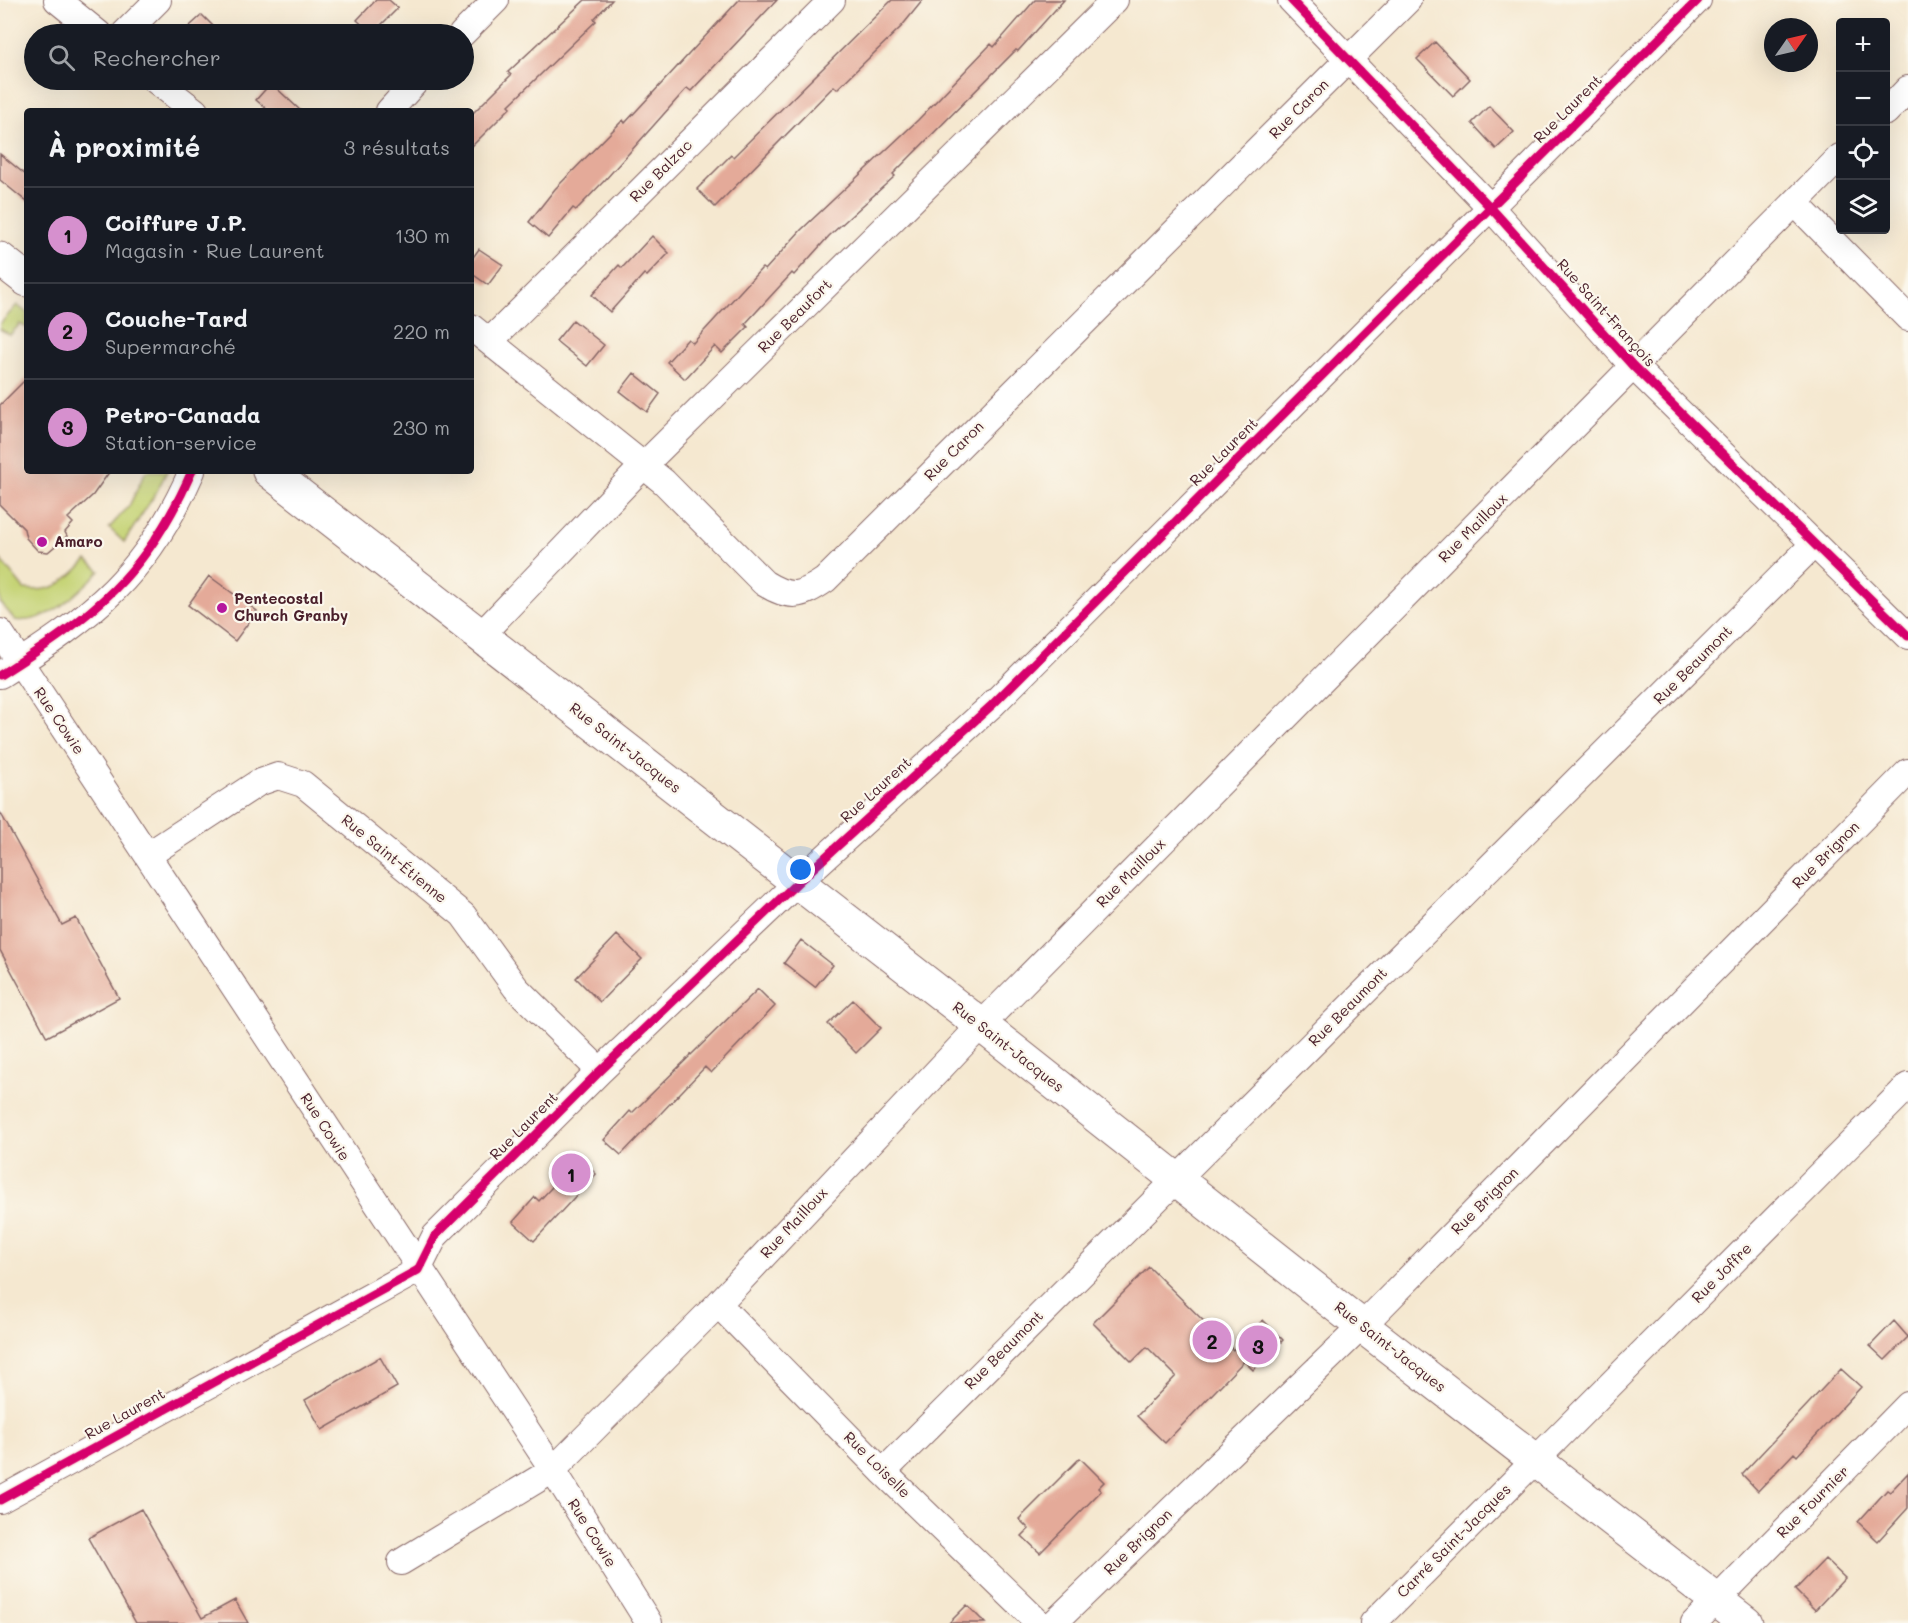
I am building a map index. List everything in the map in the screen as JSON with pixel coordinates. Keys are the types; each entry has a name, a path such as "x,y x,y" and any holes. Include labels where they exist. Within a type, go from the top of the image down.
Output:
{"main road":[{"path":"0,259 24,278"},
{"name":"Rue Saint-Jacques","path":"273,474 981,1025 1362,1326 1746,1623"}],"street":[{"path":"57,0 87,24"},
{"path":"134,24 158,0"},
{"path":"472,24 496,0"},
{"name":"Rue Balzac","path":"480,334 832,0"},
{"name":"Rue Beaufort","path":"480,636 644,465 1115,0"},
{"name":"Rue Saint-François","path":"1291,0 1491,208 1633,366 1908,636"},
{"name":"Rue Caron","path":"480,334 644,465 764,583 782,594 805,593 825,580 1408,0"},
{"name":"Rue Laurent","path":"0,1500 418,1270 435,1236 600,1071 797,883 992,705 1698,0"},
{"path":"1890,108 1908,89"},
{"path":"168,90 191,108"},
{"path":"392,108 408,90"},
{"name":"Rue Mailloux","path":"401,1562 552,1470 718,1304 981,1025 1836,161"},
{"path":"1795,203 1908,318"},
{"path":"10,669 96,609 138,566 174,512 191,474"},
{"name":"Rue Beaumont","path":"883,1472 1814,544"},
{"name":"Rue Cowie","path":"0,632 10,669 148,855 418,1270 552,1470 649,1623"},
{"name":"Rue Brignon","path":"1054,1623 1362,1326 1908,772"},
{"name":"Rue Saint-Étienne","path":"148,855 258,783 278,776 303,784 463,915 516,988 600,1071"},
{"name":"Rue Joffre","path":"1536,1460 1908,1086"},
{"name":"Rue Loiselle","path":"718,1304 883,1472 1039,1623"},
{"name":"Rue Fournier","path":"1717,1599 1908,1405"},
{"name":"Carré Saint-Jacques","path":"1373,1623 1536,1460"},
{"path":"1694,1623 1717,1599"}],"green space":[{"path":"17,305 24,311 24,326 20,324 10,335 0,329 0,324"},
{"path":"145,474 166,474 124,542 109,528 129,506"},
{"path":"0,559 24,589 45,589 60,584 87,560 100,571 62,606 39,618 15,620 0,602"}],"building":[{"path":"376,0 389,0 398,8 382,24 361,24 357,20"},
{"path":"585,0 612,0 594,19 596,21 509,105 511,107 474,144 474,112 511,75 508,72"},
{"path":"739,0 777,0 691,91 687,88 605,180 576,210 573,208 548,238 529,222 555,189 623,120 625,123"},
{"path":"892,0 923,0 901,27 837,89 834,86 715,207 697,189 731,155 733,157"},
{"path":"1035,0 1064,0 1018,51 1016,50 893,174 895,176 829,236 794,275 792,273 745,324 748,327 722,353 715,346 685,379 667,362 688,339 693,343 762,268 765,270 801,230 918,120 991,44 994,47"},
{"path":"202,15 211,24 192,24"},
{"path":"1435,42 1470,79 1453,96 1417,59"},
{"path":"265,90 278,90 298,108 265,108 256,100"},
{"path":"1489,106 1514,132 1496,149 1472,123"},
{"path":"0,154 24,174 24,200 0,180"},
{"path":"652,236 669,253 647,276 644,274 610,312 592,295 619,265 622,268"},
{"path":"479,249 503,265 488,285 474,275 474,256"},
{"path":"573,320 604,345 587,366 556,341"},
{"path":"634,373 660,394 647,412 620,391"},
{"path":"24,381 24,474 108,474 93,495 68,518 73,523 65,532 67,536 48,552 38,551 26,538 24,529 0,505 0,405"},
{"name":"Pentecostal Church Granby","path":"209,576 257,611 235,641 188,605"},
{"path":"0,812 62,925 76,918 119,998 47,1037 0,950"},
{"path":"617,935 642,959 600,1002 576,978"},
{"path":"801,940 833,965 815,987 784,963"},
{"path":"758,989 775,1006 711,1073 705,1067 621,1155 604,1140 630,1111 632,1113"},
{"path":"853,1000 881,1028 856,1053 828,1024"},
{"path":"579,1158 596,1174 534,1241 513,1222 535,1197 539,1201"},
{"path":"1149,1267 1233,1350 1263,1320 1283,1340 1253,1370 1244,1361 1165,1443 1137,1416 1176,1376 1147,1347 1132,1362 1093,1323"},
{"path":"1894,1321 1908,1337 1885,1360 1870,1346"},
{"path":"380,1357 397,1387 322,1430 305,1400"},
{"path":"1841,1369 1861,1387 1797,1456 1794,1453 1758,1491 1742,1474"},
{"path":"1080,1458 1104,1482 1098,1488 1101,1491 1040,1553 1022,1536 1029,1529 1019,1519"},
{"path":"1908,1473 1908,1508 1878,1541 1858,1522 1887,1490 1890,1492"},
{"path":"141,1509 202,1618 235,1600 248,1623 136,1623 88,1538"},
{"path":"1825,1559 1845,1578 1815,1610 1795,1590"},
{"path":"967,1605 985,1623 949,1623"}],"cycle path":[{"path":"1291,0 1491,208 1633,366 1908,636"},
{"path":"0,1500 418,1270 435,1236 600,1071 797,883 992,705 1698,0"},
{"path":"0,675 63,633 114,590 136,566 156,538 175,507 191,474"}],"place":[{"name":"Amaro","path":"42,542"},
{"name":"Pentecostal Church Granby","path":"222,608"},
{"name":"Coiffure J.P.","path":"571,1173"},
{"name":"Couche-Tard","path":"1212,1340"},
{"name":"Petro-Canada","path":"1258,1345"}]}
